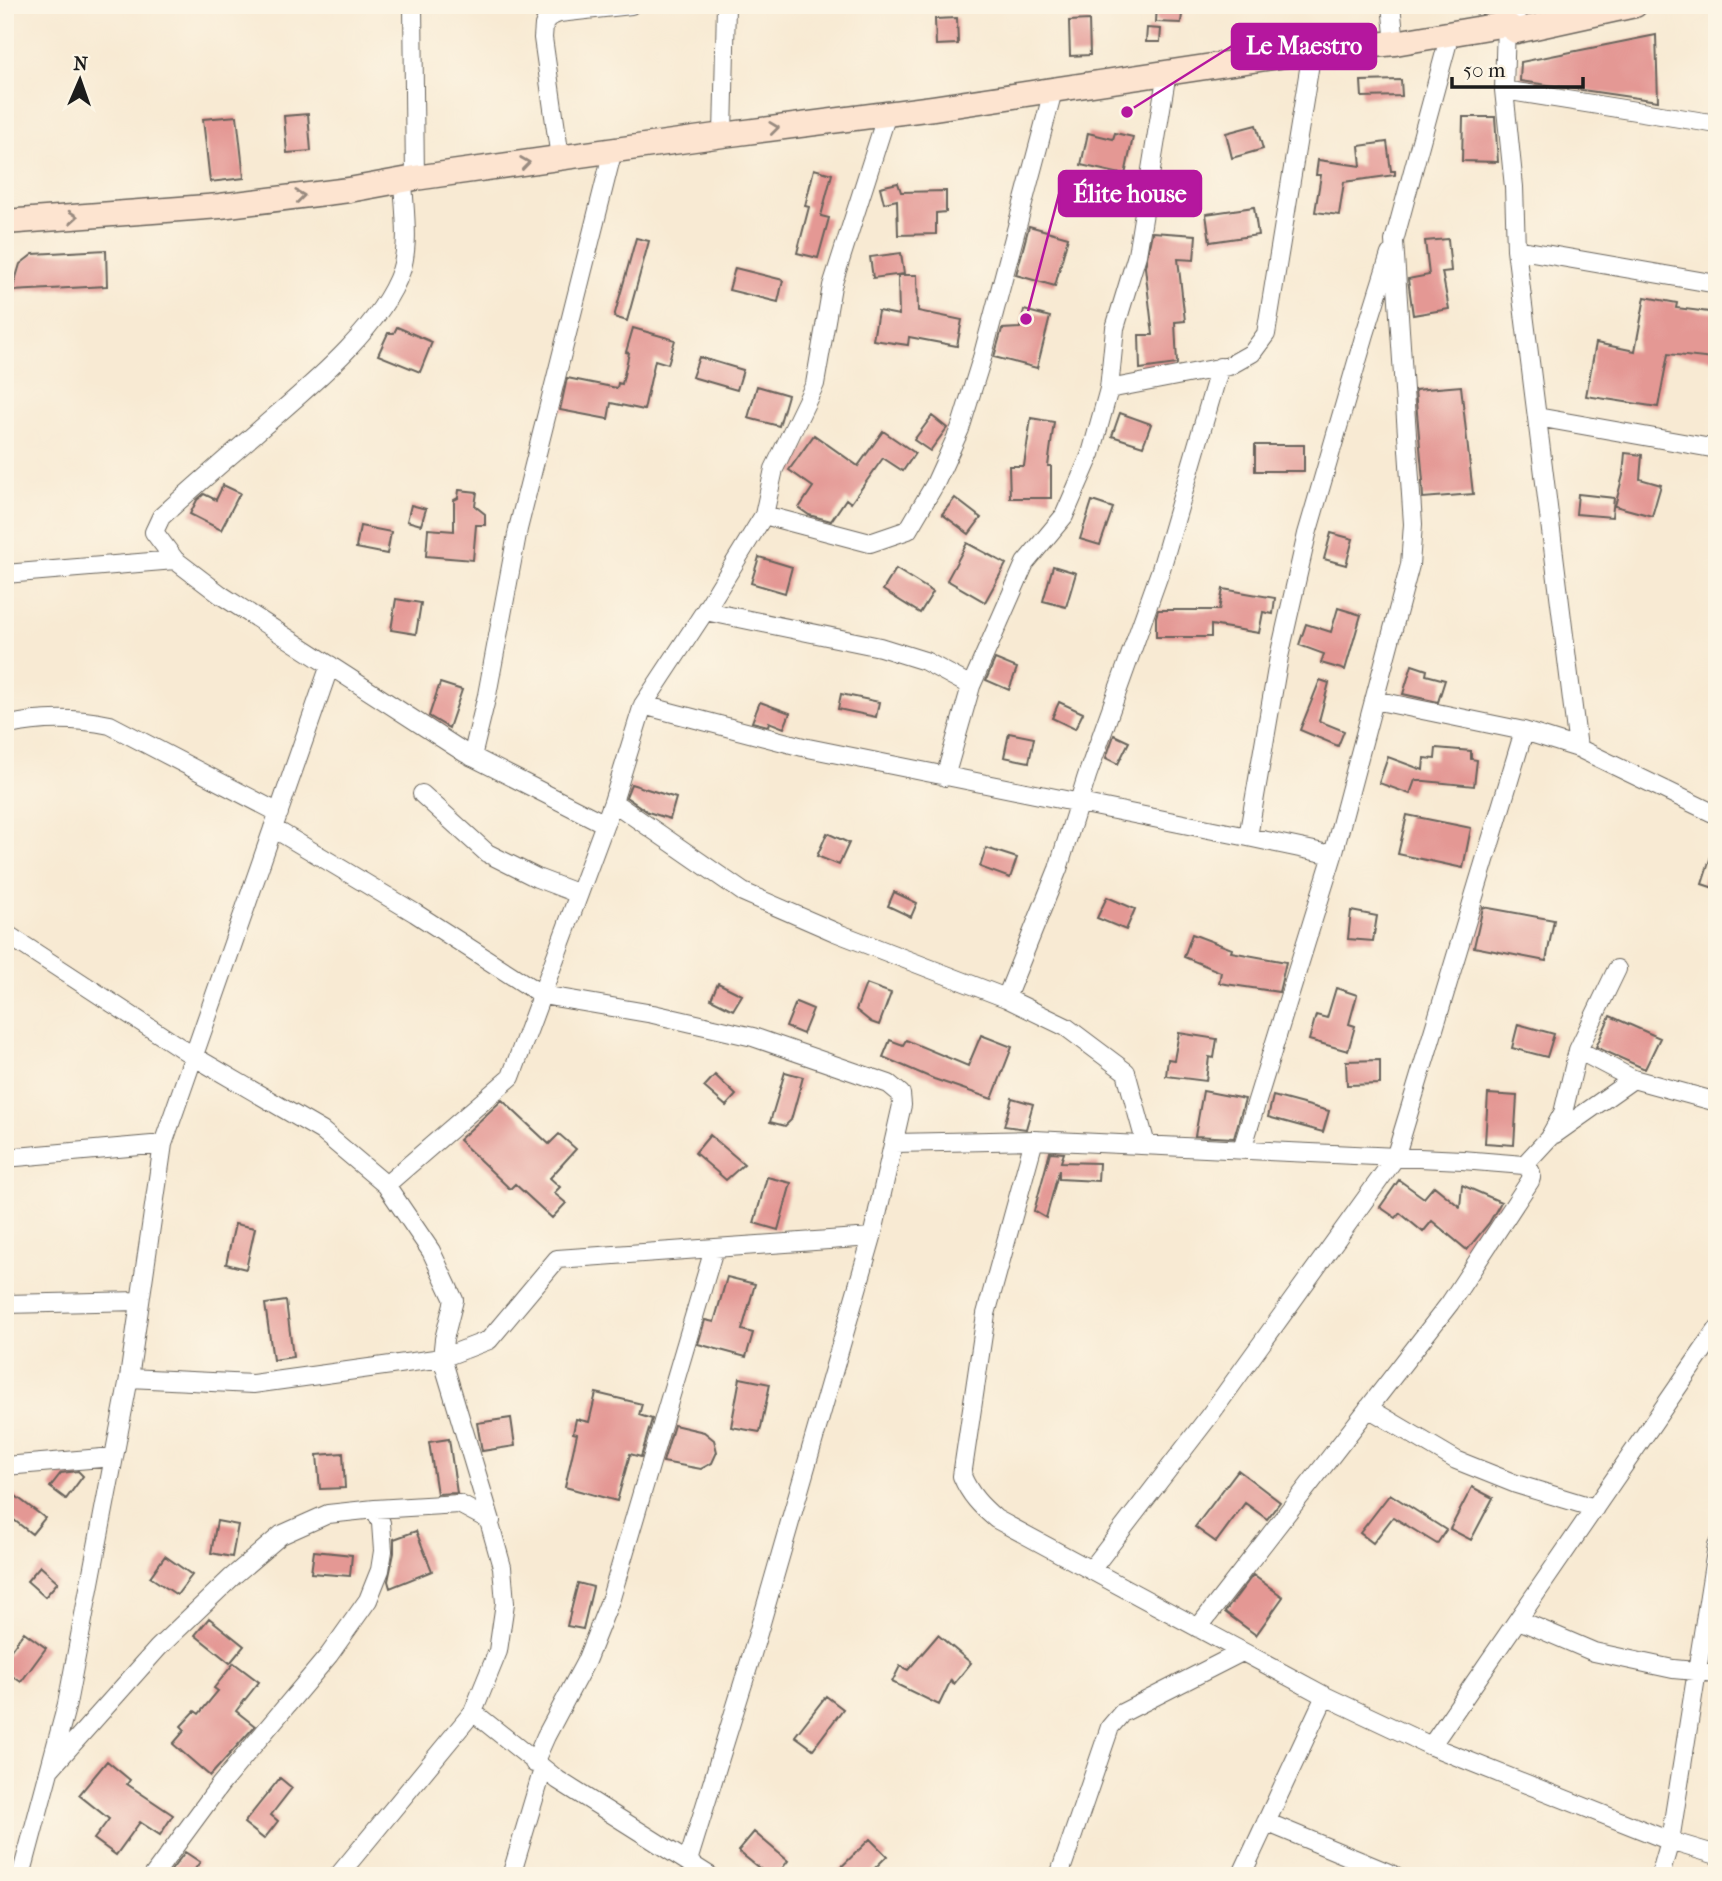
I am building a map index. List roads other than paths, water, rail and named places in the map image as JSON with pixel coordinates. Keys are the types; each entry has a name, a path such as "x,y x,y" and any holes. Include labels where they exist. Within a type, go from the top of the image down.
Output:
{"main road":[{"path":"5,222 220,206 349,190 613,150 1053,91 1312,51 1395,43 1513,20 1635,5"}],"street":[{"path":"413,5 405,252 392,292 370,324 312,384 161,517 154,533 176,560 221,595 472,757 605,824"},
{"path":"560,158 543,38 547,18 559,13 631,5"},
{"path":"723,135 726,5"},
{"path":"1391,5 1395,43"},
{"path":"1513,20 1504,90 1514,187 1516,249 1578,748"},
{"path":"1248,837 1279,657 1307,534 1394,241 1450,34"},
{"path":"1109,389 1229,366 1252,353 1266,334 1312,51"},
{"path":"946,777 971,686 1025,564 1064,516 1091,454 1109,389 1115,328 1137,255 1167,72"},
{"path":"1504,90 1717,124"},
{"path":"764,515 870,543 908,530 935,484 960,429 982,358 1053,91"},
{"path":"386,1185 511,1077 613,802 643,705 764,515 774,469 815,384 832,286 887,114"},
{"path":"472,757 487,695 517,529 613,150"},
{"path":"1242,1149 1333,855 1410,565 1413,524 1394,241"},
{"path":"1516,249 1717,284"},
{"path":"1006,998 1058,869 1087,776 1161,569 1220,367"},
{"path":"1537,417 1717,449"},
{"path":"5,574 176,560"},
{"path":"705,611 880,647 925,661 971,686"},
{"path":"21,1876 67,1703 129,1378 163,1144 330,664"},
{"path":"1374,700 1524,731 1578,748 1717,815"},
{"path":"643,705 803,747 1333,855"},
{"path":"5,726 23,722 83,719 110,725 276,821 542,995 653,1014 753,1037 889,1084 901,1094 902,1105 872,1237 750,1661 688,1861"},
{"path":"1091,1570 1210,1415 1395,1158 1524,731"},
{"path":"422,794 487,853 537,878 579,894"},
{"path":"613,802 743,892 835,932 1006,998 1066,1027 1126,1072 1146,1145"},
{"path":"5,933 193,1056 322,1131 386,1185 431,1251 454,1300 442,1358 491,1521 502,1567 505,1603 498,1651 473,1712 338,1876"},
{"path":"1549,1138 1563,1114 1578,1050 1616,969"},
{"path":"1578,1050 1633,1079 1717,1102"},
{"path":"1524,1165 1549,1138 1633,1079"},
{"path":"894,1143 1034,1140 1462,1160 1524,1165 1530,1169 1530,1181 1450,1303 1198,1628"},
{"path":"1034,1140 986,1314 962,1476 967,1489 978,1503 996,1519 1325,1696 1431,1746 1670,1841 1717,1855"},
{"path":"5,1158 163,1144"},
{"path":"129,1378 253,1384 442,1358 489,1340 557,1259 872,1237"},
{"path":"511,1876 546,1736 586,1661 611,1598 714,1249"},
{"path":"5,1304 140,1301"},
{"path":"1431,1746 1717,1330"},
{"path":"1368,1408 1456,1460 1516,1484 1595,1508"},
{"path":"5,1466 114,1457"},
{"path":"49,1771 159,1648 232,1577 281,1535 328,1514 375,1509 459,1504 491,1521"},
{"path":"153,1876 220,1785 329,1655 368,1600 380,1570 383,1551 381,1523 375,1509"},
{"path":"1660,1876 1670,1841 1717,1545"},
{"path":"1519,1620 1594,1652 1632,1661 1717,1673"},
{"path":"1059,1876 1110,1727 1122,1713 1242,1652"},
{"path":"1241,1876 1325,1696"},
{"path":"473,1712 538,1766 710,1876"},
{"path":"1266,1822 1396,1876"}],"place":[{"name":"Le Maestro","path":"1127,112"},
{"name":"Élite house","path":"1026,319"}]}
